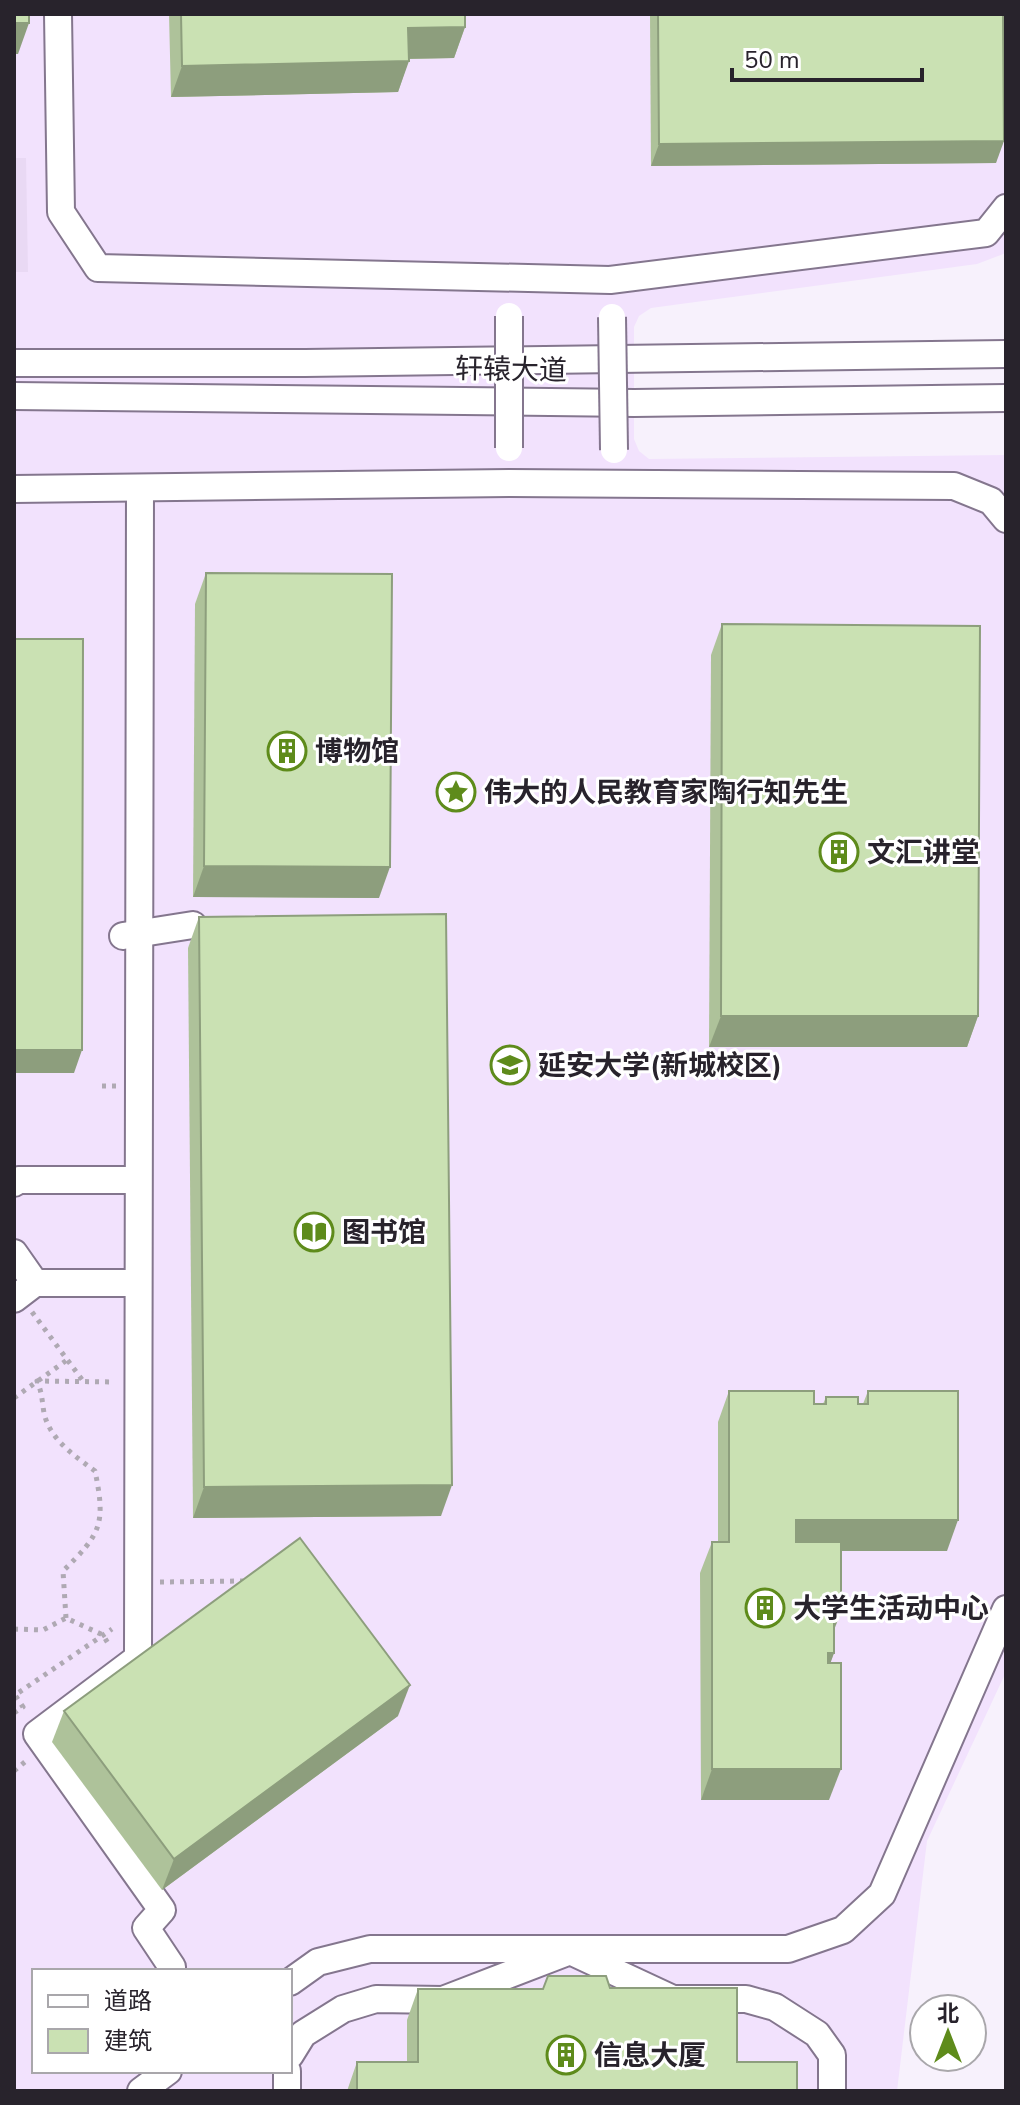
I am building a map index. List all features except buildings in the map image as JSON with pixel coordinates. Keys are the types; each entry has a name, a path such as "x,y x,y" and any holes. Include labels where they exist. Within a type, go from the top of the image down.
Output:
{"street":[{"path":"58,14 61,212 98,268 610,280 986,233 1006,208"},
{"path":"509,483 511,278"},
{"path":"610,280 615,486"},
{"name":"轩辕大道","path":"14,363 305,363 1006,354"},
{"name":"轩辕大道","path":"14,396 634,403 1006,398"},
{"path":"14,489 509,483 954,486 991,501 1006,519"},
{"path":"140,489 131,934 138,1180 138,1658 37,1734 162,1910 146,1928 172,1967"},
{"path":"131,934 193,925"},
{"path":"14,1183 18,1180 138,1180"},
{"path":"14,1253 23,1293 137,1283"},
{"path":"292,1981 318,1962 370,1949 788,1949 843,1930 882,1894 1006,1609"},
{"path":"292,2052 303,2034 343,2009 376,1999 443,2000 570,1951 673,1999 746,1999 775,2007 817,2034 832,2055 832,2091"},
{"path":"141,2091 165,2073"}],"path":[{"path":"23,1293 83,1382"},
{"path":"14,1398 67,1360"},
{"path":"37,1381 136,1382"},
{"path":"37,1381 44,1397 45,1415 65,1449 95,1471 103,1509 90,1545 63,1571 66,1618"},
{"path":"180,1582 243,1581"},
{"path":"14,1629 43,1630 66,1618"},
{"path":"66,1618 103,1635 109,1645"},
{"path":"14,1713 23,1707 15,1695 117,1626"},
{"path":"14,1771 31,1757"}],"shaded area":[{"name":"延安大学(新城校区)","path":"14,14 1006,14 1006,253 977,264 651,308 639,316 634,327 634,439 639,451 649,459 1006,455 1006,1672 927,1841 897,2091 14,2091"},
{"path":"14,158 26,158 28,272 14,272"}],"place":[{"name":"博物馆","path":"287,751"},
{"name":"伟大的人民教育家陶行知先生","path":"456,792"},
{"name":"文汇讲堂","path":"839,852"},
{"name":"延安大学(新城校区)","path":"510,1065"},
{"name":"图书馆","path":"314,1232"},
{"name":"大学生活动中心","path":"765,1608"},
{"name":"信息大厦","path":"566,2055"}]}
